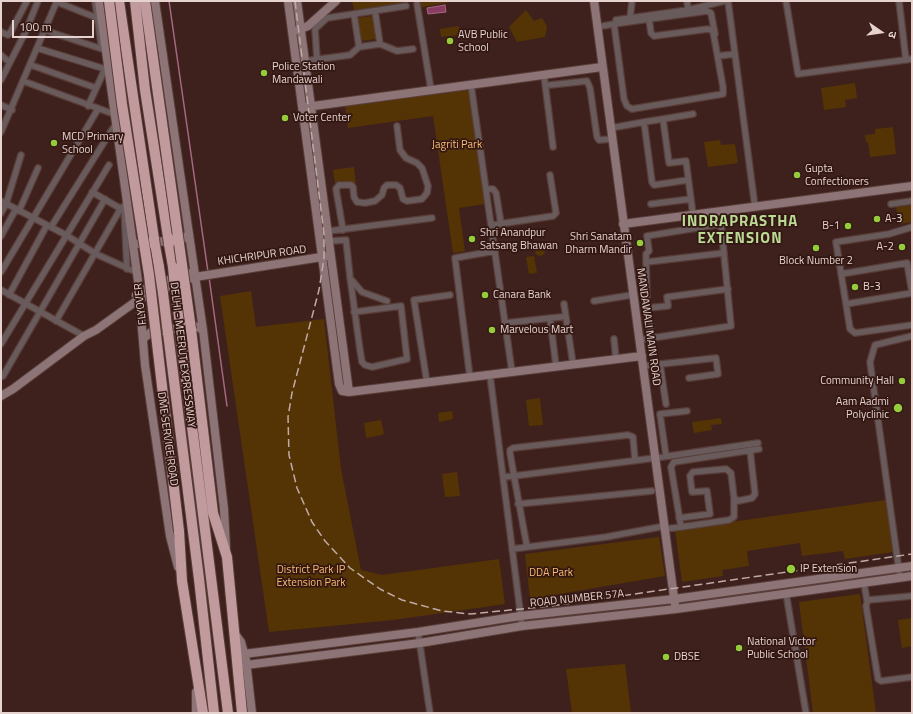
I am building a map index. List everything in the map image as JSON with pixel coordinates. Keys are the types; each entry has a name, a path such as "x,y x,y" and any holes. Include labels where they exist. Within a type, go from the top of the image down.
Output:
{"highway":[{"name":"FLYOVER","path":"109,1 122,104 149,275 179,531 182,581 203,713"},
{"name":"DELHI - MEERUT EXPRESSWAY","path":"119,1 159,268 199,579 214,713"},
{"name":"DELHI - MEERUT EXPRESSWAY","path":"135,1 145,90 173,267 228,713"},
{"path":"145,1 186,287 214,513 227,557 242,713"}],"street":[{"path":"1,32 8,35 10,33 27,1"},
{"path":"1,80 25,33 38,1"},
{"path":"1,132 12,110 57,1 97,18"},
{"path":"95,1 123,210 127,269"},
{"name":"DME SERVICE ROAD","path":"99,1 133,243 143,339 170,536 182,581"},
{"path":"155,1 203,330 224,509 227,557"},
{"path":"288,1 305,61 307,107 329,231 349,392"},
{"path":"297,1 297,31 339,384 342,391 349,392 470,378 642,356"},
{"path":"297,31 336,1"},
{"name":"MANDAWALI MAIN ROAD","path":"594,1 632,295 642,356 676,609"},
{"path":"630,18 632,1"},
{"path":"687,1 688,10"},
{"path":"597,26 630,18 688,10 724,1"},
{"path":"728,1 755,207"},
{"path":"786,1 798,74 909,59 899,1"},
{"path":"417,4 431,90"},
{"path":"317,59 315,29 326,18 406,6"},
{"path":"375,10 380,44"},
{"path":"597,26 707,11 711,13 723,94 632,109 627,106 624,99 614,24"},
{"path":"354,14 359,47"},
{"path":"649,19 651,33 654,36 708,29 713,31 715,34"},
{"path":"44,30 102,49"},
{"path":"305,61 350,55 359,47 380,44 397,51 413,49"},
{"path":"37,48 105,69"},
{"path":"718,56 735,54"},
{"path":"1,55 9,62"},
{"path":"31,65 96,88"},
{"path":"307,107 602,67"},
{"path":"88,106 105,69"},
{"path":"544,75 553,147"},
{"path":"550,85 587,81 590,88 597,137 599,140 612,139"},
{"path":"23,82 111,113"},
{"path":"471,84 512,372"},
{"path":"1,105 12,110"},
{"path":"1,272 98,109"},
{"path":"611,128 693,114"},
{"path":"663,118 669,163 686,161 693,215"},
{"path":"644,122 652,182 654,185 688,180"},
{"path":"343,230 336,189 339,186 351,185 353,187 354,197 357,202 365,203 375,201 382,195 384,188 387,186 396,185 400,188 403,199 407,201 422,199 427,193 428,186 426,175 422,168 417,163 406,158 400,150 397,126"},
{"path":"9,295 49,226 113,128"},
{"path":"1,213 21,155"},
{"path":"1,344 109,165"},
{"path":"1,236 17,210 38,168"},
{"path":"492,225 553,216 556,213 550,175"},
{"path":"623,224 912,186"},
{"path":"486,189 493,189 496,193 501,224"},
{"path":"92,192 123,210"},
{"path":"3,376 105,199"},
{"path":"652,204 691,199"},
{"path":"891,204 912,200"},
{"path":"4,202 66,235 96,254 136,272"},
{"path":"56,321 123,210"},
{"path":"329,231 432,218"},
{"path":"639,340 732,326 721,224 647,236 650,251 646,254 647,308 652,338"},
{"path":"912,226 889,234 836,242 850,329 855,333 912,325"},
{"path":"133,243 140,244 183,239 189,234"},
{"path":"330,241 346,240 354,312 362,362 365,365 372,367 408,358 401,306 354,312"},
{"path":"470,378 455,258 495,251"},
{"path":"647,262 724,253"},
{"name":"KHICHRIPUR ROAD","path":"1,396 13,390 86,335 96,330 139,296 189,282 195,277 324,258 332,255"},
{"path":"841,274 907,263 912,292 846,304"},
{"path":"350,278 362,292 387,302"},
{"path":"647,308 668,306 667,297 728,289"},
{"path":"1,290 56,321 86,335"},
{"path":"427,383 414,300 450,295"},
{"path":"594,301 632,295"},
{"path":"564,304 573,364"},
{"path":"505,323 561,317"},
{"path":"550,318 556,366"},
{"path":"143,339 151,332 195,326 203,330"},
{"path":"900,578 870,362 874,345 912,336"},
{"path":"614,339 616,359"},
{"path":"643,366 716,358 718,374 689,378"},
{"path":"660,364 666,404"},
{"path":"490,375 522,626"},
{"path":"666,456 660,414 687,410"},
{"path":"527,547 518,504 510,450 513,448 628,435 633,437 635,460"},
{"path":"503,477 758,446 750,450 674,462 672,467 681,527"},
{"path":"734,498 738,500 752,498 755,494 750,450"},
{"path":"512,549 730,520 734,517 734,498 731,473 726,469 693,472 690,476 692,492 707,491 710,514 679,518"},
{"path":"518,504 652,491"},
{"name":"ROAD NUMBER 57A","path":"244,654 418,632 520,616 674,599 912,566"},
{"name":"ROAD NUMBER 57A","path":"246,665 420,643 522,626 676,609 912,576"},
{"path":"864,583 867,601 866,606 878,679 881,681 912,677"},
{"path":"786,593 806,713"},
{"path":"867,601 912,596"},
{"path":"418,632 430,713"},
{"path":"235,634 241,642 244,654 252,713"},
{"path":"196,673 196,713"}],"green space":[{"path":"352,1 413,1 354,10"},
{"path":"417,1 456,1 418,8"},
{"path":"526,10 534,21 542,18 547,26 545,37 517,42 509,27"},
{"path":"373,16 376,39 360,41 357,18"},
{"path":"459,26 460,35 441,37 440,29"},
{"path":"855,83 857,98 845,100 846,107 824,110 821,88"},
{"name":"Jagriti Park","path":"469,88 485,204 459,208 465,251 453,253 433,116 348,128 345,106"},
{"path":"893,127 896,154 870,157 868,142 866,142 865,135 875,134 875,129"},
{"path":"720,140 721,145 735,144 738,163 708,167 704,142"},
{"path":"354,167 356,187 336,189 333,170"},
{"path":"912,204 912,222 899,224 896,207"},
{"path":"540,246 545,251 540,256 535,251"},
{"path":"534,256 537,273 529,274 526,257"},
{"name":"District Park IP Extension Park","path":"251,291 256,327 324,319 341,469 361,570 382,575 499,559 505,604 393,620 269,632 220,296"},
{"path":"540,398 543,425 529,426 526,400"},
{"path":"452,411 453,419 439,422 438,413"},
{"path":"721,418 722,424 711,425 712,430 694,433 692,422"},
{"path":"381,420 384,433 382,435 366,438 364,423"},
{"path":"457,472 460,496 445,497 442,474"},
{"path":"886,500 893,552 845,559 843,551 802,556 800,543 747,551 749,566 722,570 723,576 682,582 675,530"},
{"name":"DDA Park","path":"659,537 665,576 530,599 525,554"},
{"path":"860,594 876,713 813,713 799,602"},
{"path":"912,618 912,646 902,648 898,620"},
{"path":"625,664 631,713 572,713 566,669"}],"shaded area":[{"path":"445,5 446,12 428,14 427,8"}],"waterway":[{"path":"169,1 208,272"},
{"path":"209,277 227,406"}],"railway":[{"path":"295,1 324,234 324,258 319,290 292,393 288,417 289,455 297,488 312,522 325,541 350,568 380,589 402,600 442,611 470,614 551,606 912,554"}],"place":[{"name":"AVB Public School","path":"450,41"},
{"name":"Police Station Mandawali","path":"264,73"},
{"name":"Voter Center","path":"285,118"},
{"name":"MCD Primary School","path":"54,143"},
{"name":"Gupta Confectioners","path":"797,175"},
{"name":"A-3","path":"877,219"},
{"name":"B-1","path":"848,226"},
{"name":"Shri Anandpur Satsang Bhawan","path":"472,239"},
{"name":"Shri Sanatam Dharm Mandir","path":"640,243"},
{"name":"A-2","path":"902,247"},
{"name":"Block Number 2","path":"816,248"},
{"name":"B-3","path":"855,287"},
{"name":"Canara Bank","path":"485,295"},
{"name":"Marvelous Mart","path":"492,330"},
{"name":"Community Hall","path":"902,381"},
{"name":"Aam Aadmi Polyclinic","path":"898,408"},
{"name":"IP Extension","path":"791,569"},
{"name":"National Victor Public School","path":"739,648"},
{"name":"DBSE","path":"666,657"}],"district":[{"name":"INDRAPRASTHA EXTENSION","path":"740,230"}]}
